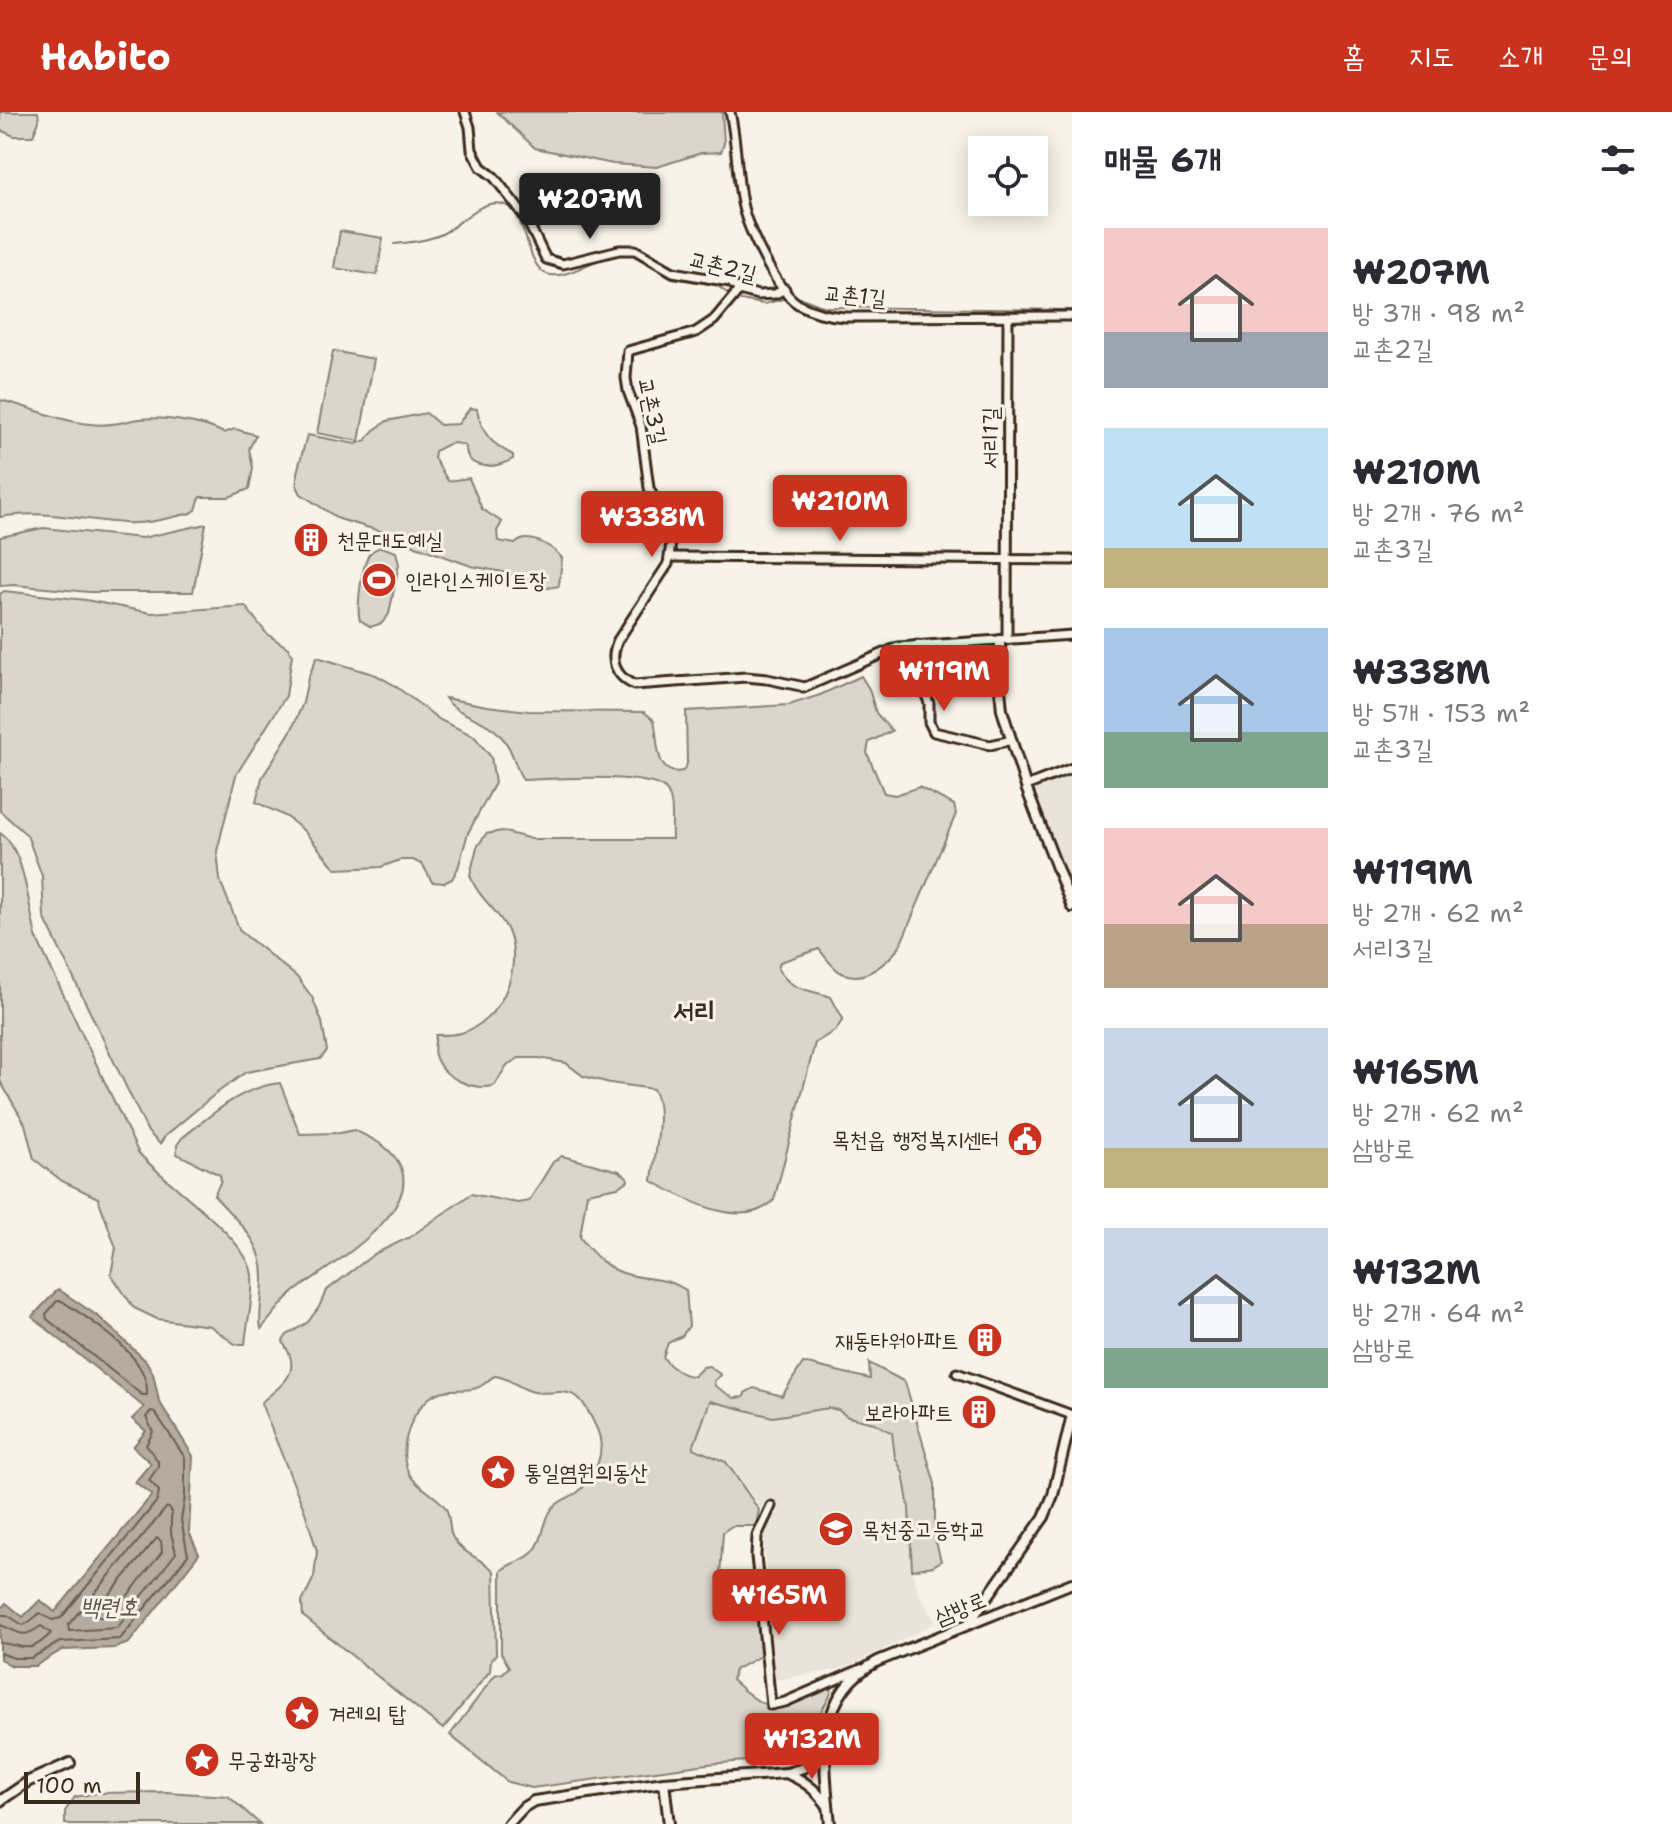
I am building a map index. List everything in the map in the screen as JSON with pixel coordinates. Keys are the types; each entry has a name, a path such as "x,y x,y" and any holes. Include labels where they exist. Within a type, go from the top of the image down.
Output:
{"street":[{"name":"교촌2길","path":"465,112 472,150 481,167 494,177 526,218 546,259 563,264 619,250 635,250 673,272 730,282 738,292 758,295 786,291"},
{"name":"교촌1길","path":"730,112 743,207 764,258 794,302 823,314 845,317 1072,316"},
{"name":"교촌3길","path":"671,557 670,528 649,488 641,426 628,391 628,351 696,332 714,320 738,292"},
{"name":"서리1길","path":"1008,316 1008,560 1000,689 1002,710 1026,786 1072,907"},
{"path":"1072,560 671,557 613,650 613,664 623,678 634,685 746,677 803,688 898,647 1072,635"},
{"path":"917,645 922,685 929,703 929,722 934,732 990,745 1012,740"},
{"path":"1026,786 1072,768"},
{"path":"957,1373 1072,1415 1053,1495 1044,1517 969,1624"},
{"name":"삼방로","path":"771,1506 757,1536 756,1556 771,1705 785,1702 1072,1583"},
{"name":"삼방로","path":"830,1824 824,1756 831,1711 842,1690 863,1669"},
{"path":"508,1824 534,1801 664,1782 786,1773 824,1756"},
{"path":"0,1801 21,1785 70,1763"},
{"path":"786,1773 804,1780 828,1806"},
{"path":"664,1782 669,1824"}],"shaded area":[{"path":"0,112 38,112 39,121 33,136 14,136 0,130"},
{"path":"497,112 722,112 724,143 721,152 701,153 657,167 613,164 535,148"},
{"path":"340,231 383,238 377,275 334,268"},
{"path":"333,351 374,359 359,441 317,433"},
{"path":"0,400 96,425 167,419 224,433 235,429 256,435 249,449 253,468 249,489 229,497 200,497 196,510 191,513 149,522 123,523 47,515 0,517"},
{"path":"470,408 477,409 488,437 513,455 513,459 484,466 471,461 466,447 454,443 435,451 434,458 448,481 469,478 482,509 502,522 497,531 498,541 515,544 520,540 533,540 558,553 562,558 559,586 543,589 508,573 471,566 397,536 339,519 301,494 297,486 297,473 307,435 356,444 366,440 387,421 426,413 440,425 458,424"},
{"path":"206,524 193,592 89,592 0,586 0,537 43,528 142,538"},
{"name":"인라인스케이트장","path":"381,547 396,552 399,564 389,614 382,623 371,627 360,620 360,586 370,553"},
{"path":"4,591 86,600 151,613 245,606 267,634 288,648 292,655 286,696 236,775 217,851 220,880 240,931 297,977 312,997 322,1022 327,1051 320,1059 246,1072 165,1136 160,1144 148,1132 44,917 42,876 27,835 0,811 0,594"},
{"path":"317,657 376,675 394,685 440,720 474,736 491,757 495,783 468,833 452,879 444,883 432,882 423,865 413,860 400,860 381,867 336,869 304,831 287,817 256,802 262,778 292,729 303,703 308,678"},
{"path":"861,676 869,689 876,713 892,731 869,742 867,753 884,793 895,795 919,787 954,805 956,814 899,948 881,965 866,974 850,976 835,969 819,949 780,962 778,969 789,982 801,989 831,997 843,1019 836,1030 815,1043 774,1200 761,1209 730,1213 696,1203 652,1181 659,1120 657,1097 653,1089 583,1076 566,1063 539,1058 519,1058 507,1065 495,1085 487,1087 469,1085 444,1070 434,1053 436,1035 461,1033 487,1018 498,1006 511,977 513,961 508,931 470,875 477,847 486,834 502,831 531,839 672,839 672,806 666,790 656,784 620,779 523,780 508,745 499,734 456,709 445,698 529,711 644,712 654,720 662,763 673,772 683,771 687,764 686,711 789,705"},
{"path":"1072,772 1072,889 1032,788"},
{"path":"0,833 9,841 21,866 37,939 138,1152 221,1227 247,1260 252,1284 245,1344 235,1344 210,1326 157,1319 134,1308 111,1274 116,1248 98,1198 62,1181 34,1159 25,1124 0,1081"},
{"path":"280,1083 300,1134 354,1130 375,1140 386,1148 401,1168 403,1189 393,1210 376,1230 294,1292 261,1329 262,1266 254,1242 214,1195 221,1181 220,1175 177,1154 177,1145 227,1103 252,1090"},
{"path":"562,1156 619,1171 627,1177 628,1181 618,1187 587,1193 580,1237 608,1266 630,1275 666,1281 686,1290 689,1326 682,1336 668,1343 663,1357 677,1370 694,1376 703,1367 709,1366 721,1375 714,1381 715,1386 734,1398 744,1397 754,1388 782,1396 803,1363 870,1379 869,1363 905,1382 935,1484 935,1538 941,1561 933,1566 912,1570 909,1508 903,1473 895,1457 892,1433 874,1423 848,1417 829,1408 773,1417 710,1401 693,1448 726,1462 759,1510 756,1526 732,1526 723,1532 720,1576 754,1580 762,1655 735,1670 732,1680 759,1701 778,1707 830,1686 832,1688 821,1712 813,1743 799,1757 707,1764 532,1788 508,1782 450,1735 495,1675 509,1667 501,1653 501,1571 532,1553 552,1509 585,1486 598,1462 600,1444 596,1427 582,1402 571,1394 534,1392 495,1376 469,1390 435,1394 421,1406 410,1426 405,1459 412,1478 445,1507 456,1542 494,1571 496,1654 491,1660 490,1671 443,1729 303,1616 302,1602 314,1577 317,1551 305,1512 261,1403 284,1382 291,1369 289,1353 283,1341 308,1322 326,1291 374,1254 410,1237 471,1194 518,1203 529,1201 553,1162"},
{"name":"목천중고등학교","path":"710,1401 757,1414 795,1415 829,1408 848,1417 874,1423 893,1433 895,1457 903,1473 909,1508 912,1570 919,1593 936,1623 856,1663 835,1670 775,1680 761,1508 726,1462 693,1448"},
{"path":"166,1792 228,1796 260,1824 65,1824 65,1811 75,1797 97,1793"}],"water":[{"name":"백련호","path":"58,1289 99,1317 146,1361 153,1373 159,1401 193,1456 189,1532 199,1554 129,1643 115,1648 62,1650 35,1666 12,1666 0,1659 0,1610 6,1603 23,1617 40,1600 55,1612 152,1495 135,1482 151,1463 133,1447 146,1431 132,1419 144,1407 32,1317"}],"waterway":[{"path":"394,244 436,236 486,205 502,204 516,215 537,266 549,275 572,272 601,259 632,253 672,278 716,285 730,295"},
{"path":"793,297 827,307 1072,310"},
{"path":"735,299 764,304 787,298"}],"place":[{"name":"천문대도예실","path":"311,540"},
{"name":"인라인스케이트장","path":"379,580"},
{"name":"목천읍 행정복지센터","path":"1025,1139"},
{"name":"재동타워아파트","path":"985,1340"},
{"name":"보라아파트","path":"979,1412"},
{"name":"통일염원의동산","path":"498,1472"},
{"name":"목천중고등학교","path":"836,1529"},
{"name":"겨레의 탑","path":"302,1713"},
{"name":"무궁화광장","path":"202,1760"}],"district":[{"name":"서리","path":"694,1011"}]}
